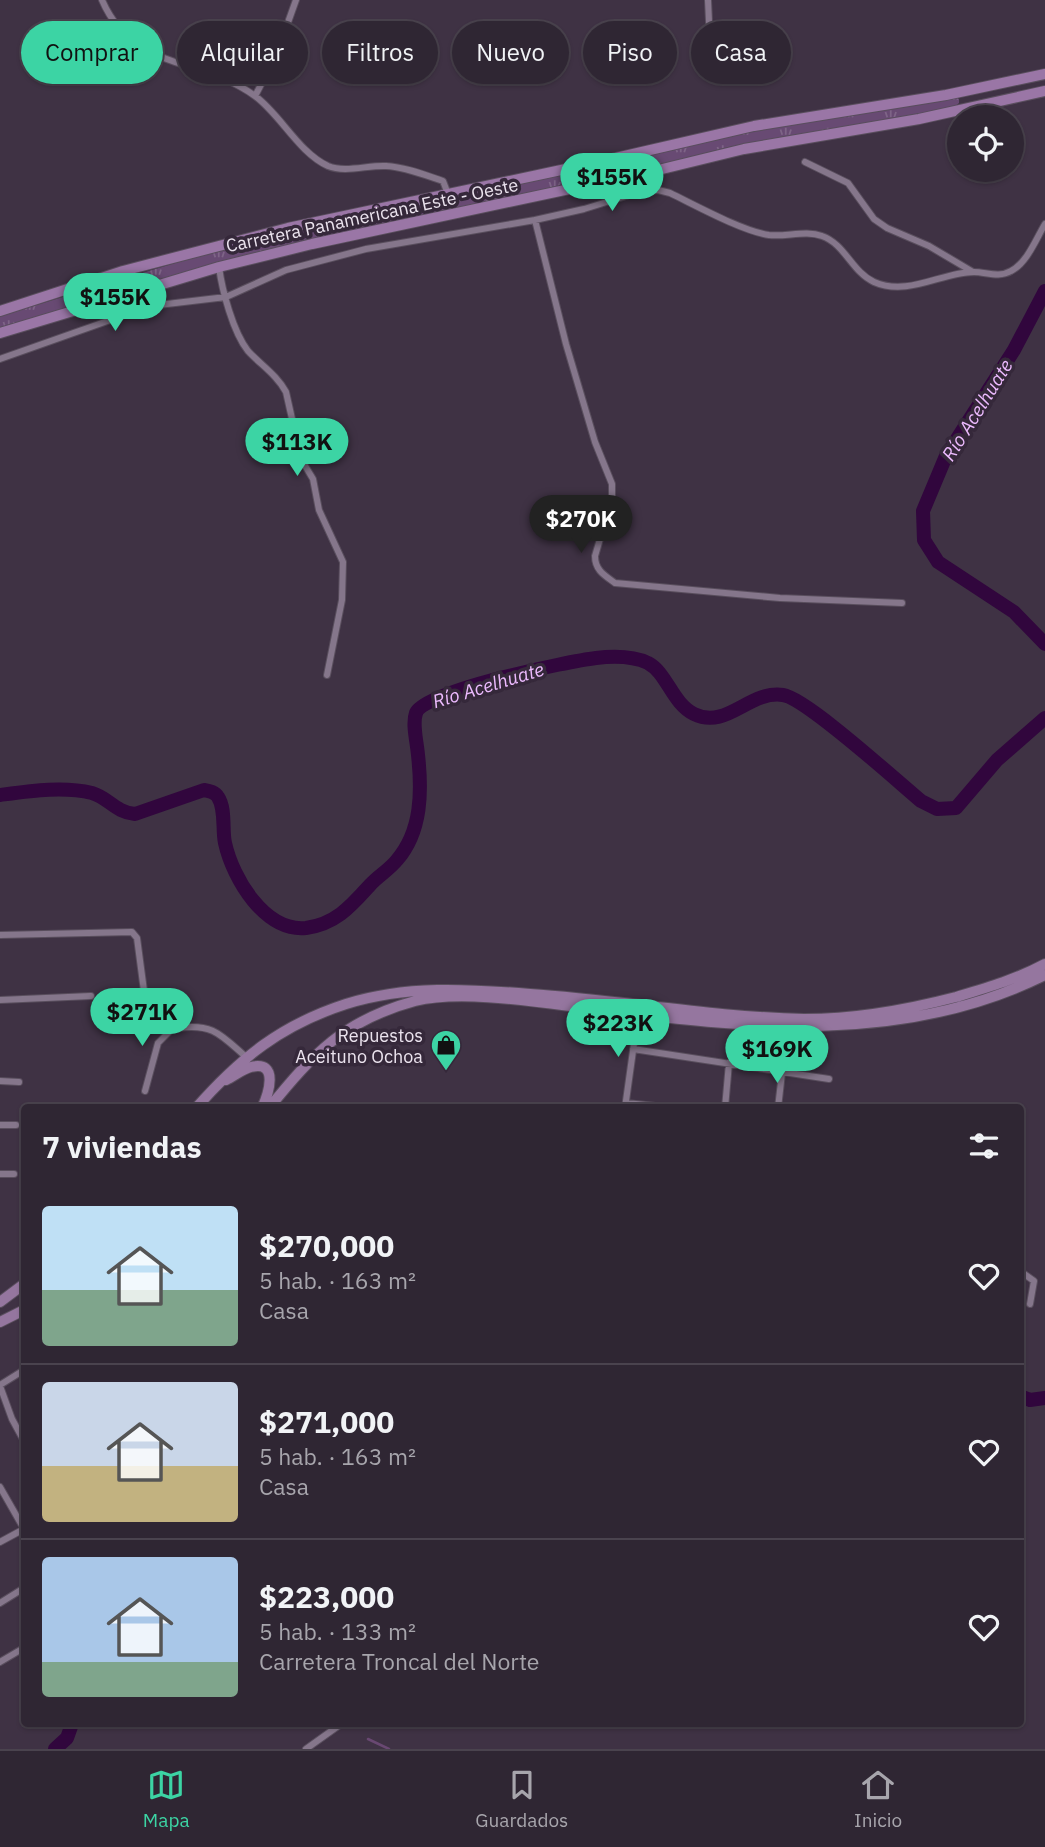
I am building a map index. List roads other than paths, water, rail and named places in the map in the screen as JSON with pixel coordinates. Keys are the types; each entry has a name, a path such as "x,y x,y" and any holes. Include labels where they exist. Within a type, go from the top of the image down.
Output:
{"highway":[{"name":"Carretera Panamericana Este - Oeste","path":"0,311 123,271 288,228 754,126 953,93 1045,74"},
{"path":"984,87 978,91 978,98 980,103 988,104"},
{"name":"Carretera Panamericana Este - Oeste","path":"984,105 1045,91"},
{"path":"953,93 962,98 962,105"},
{"name":"Carretera Panamericana Este - Oeste","path":"0,333 219,267 312,244 654,171 744,149 947,113"}],"main road":[{"path":"199,1104 246,1057 273,1037 313,1016 384,995 470,989 806,1019 901,1010 991,986 1045,964"},
{"path":"272,1104 304,1064 326,1044 365,1019 416,1001 459,996 767,1026 856,1026 904,1020 943,1011 981,1000 1045,975"},
{"path":"213,1088 248,1067 258,1066 268,1073 271,1080 264,1104"},
{"path":"0,1302 21,1286"},
{"path":"0,1322 21,1312"}],"street":[{"path":"102,0 106,10 128,39 162,58 231,83 256,96 310,152 328,166 387,166 443,181 447,194"},
{"path":"256,96 276,56 296,0"},
{"path":"708,0 709,21"},
{"path":"805,162 848,183 874,219 887,228 929,246 973,272"},
{"path":"0,359 150,306 226,297 286,270 366,249 536,220 584,209 623,195 659,190 767,234 817,234 826,237 836,244 862,273 872,281 884,285 924,284 973,272 996,275 1009,273 1024,260 1045,224"},
{"path":"536,220 566,344 595,442 612,484 612,498 595,556 595,565 602,573 615,583 779,598 902,603"},
{"path":"219,267 238,336 248,351 282,384 286,392 301,458 313,479 318,510 331,541 340,553 343,570 342,600 327,675"},
{"path":"0,935 132,932 138,942 144,991 165,1021 174,1027 204,1027 216,1031 246,1057"},
{"path":"0,1000 91,996"},
{"path":"626,1104 638,1015"},
{"path":"145,1091 158,1043 174,1027"},
{"path":"633,1049 829,1079"},
{"path":"725,1104 730,1063"},
{"path":"778,1104 782,1073"},
{"path":"0,1081 19,1082"},
{"path":"0,1125 16,1125"},
{"path":"0,1174 14,1174"},
{"path":"1024,1274 1034,1281 1030,1304"},
{"path":"21,1372 0,1385 21,1436"},
{"path":"0,1487 21,1524"},
{"path":"0,1542 21,1531"},
{"path":"0,1603 21,1590"},
{"path":"0,1662 21,1650"},
{"path":"306,1749 336,1727"}],"waterway":[{"name":"Río Acelhuate","path":"1045,291 1014,350 946,456 923,511 924,540 938,562 1014,612 1045,644"},
{"name":"Río Acelhuate","path":"0,795 46,790 81,791 98,795 122,811 135,814 204,790 212,792 220,802 225,843 243,887 253,901 277,921 291,927 306,928 326,923 342,913 394,864 405,849 416,824 420,796 416,713 425,704 499,678 596,658 616,657 648,663 660,674 686,709 706,718 728,714 759,698 783,695 811,710 921,801 937,809 956,808 997,760 1045,718"},
{"path":"1024,1398 1030,1400 1045,1398"},
{"path":"55,1749 67,1738 71,1727"},
{"path":"368,1739 389,1749"}],"place":[{"name":"Repuestos Aceituno Ochoa","path":"446,1072"}]}
